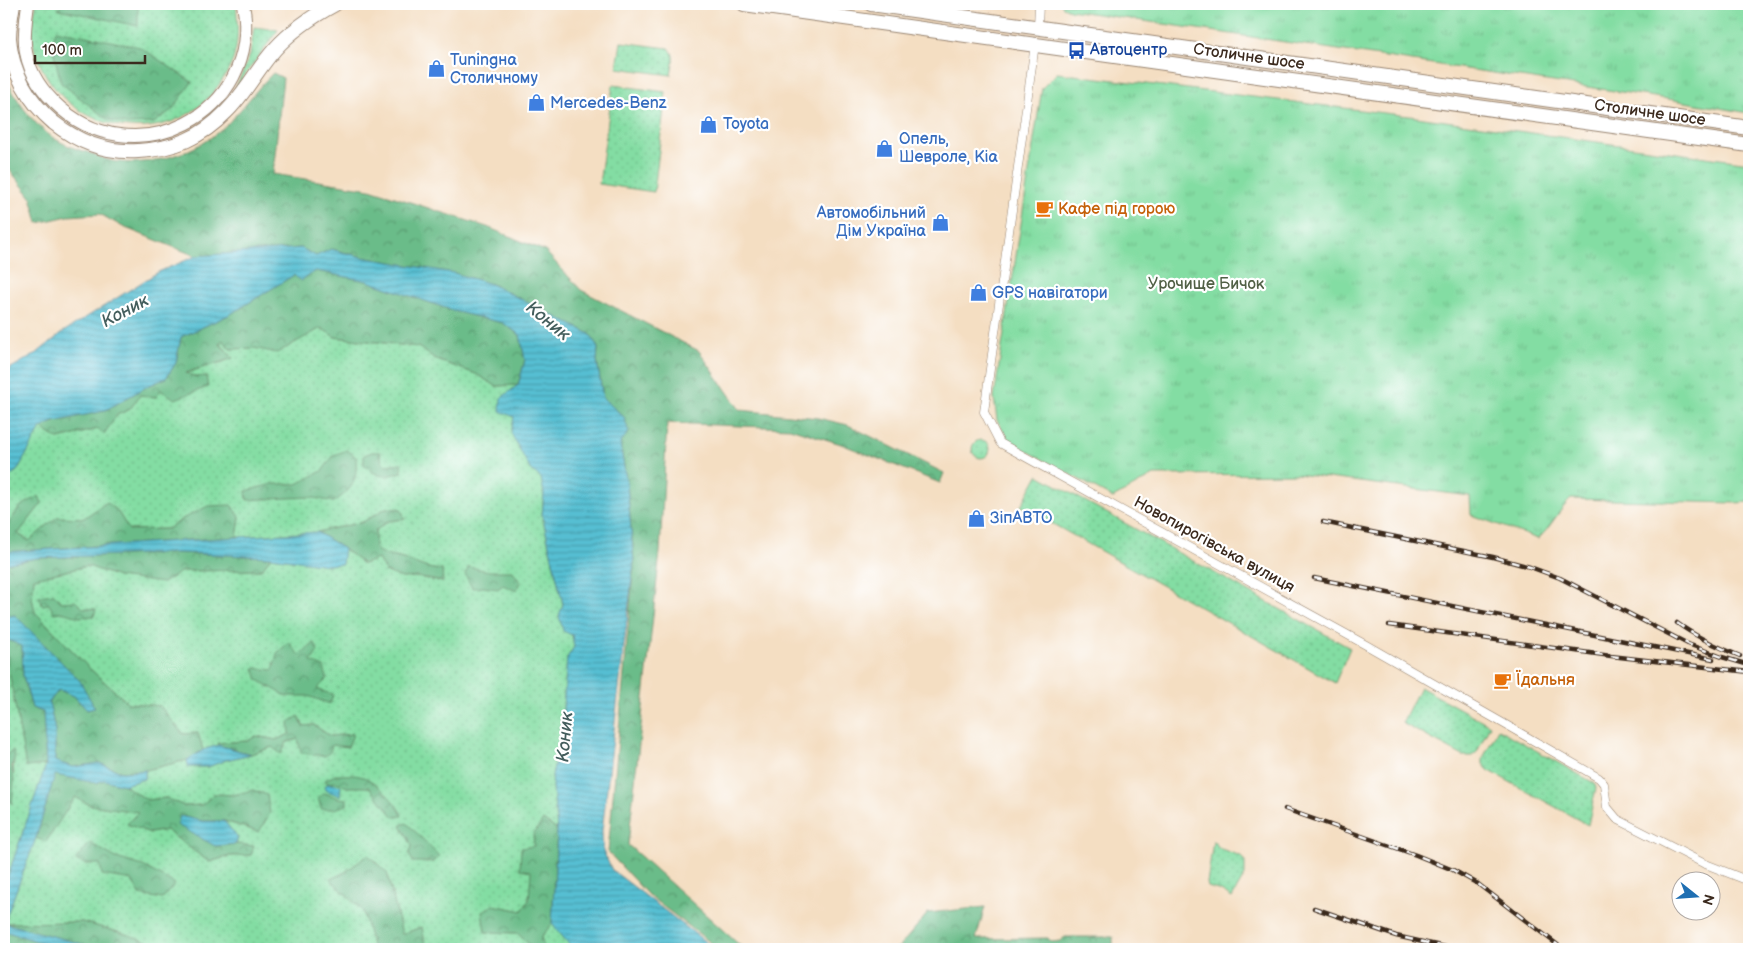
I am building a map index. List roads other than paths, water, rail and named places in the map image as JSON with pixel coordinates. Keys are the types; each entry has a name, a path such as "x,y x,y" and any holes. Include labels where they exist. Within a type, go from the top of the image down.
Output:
{"highway":[{"path":"13,4 9,36 12,57 19,79 32,99 47,117 81,140 99,147 130,151 154,150 195,138 227,112 264,62 294,30 336,4"},
{"name":"Столичне шосе","path":"744,4 1749,145"},
{"name":"Столичне шосе","path":"871,4 1749,128"}],"main road":[{"path":"28,4 25,23 26,47 32,72 46,94 62,110 82,123 113,133 132,136 151,135 184,125 201,115 215,103 227,88 238,67 244,42 246,21 243,4"}],"street":[{"path":"1038,27 1040,4"},
{"name":"Новопирогівська вулиця","path":"1036,44 984,412 1000,443 1366,645 1599,778 1604,784 1607,807 1617,819 1703,862 1749,881"}],"water":[{"name":"Коник","path":"301,248 316,256 331,249 362,257 454,273 491,284 590,334 598,348 597,361 603,398 624,417 629,432 620,443 627,484 634,562 602,831 603,851 612,870 715,949 573,949 552,924 557,830 552,776 561,734 567,658 574,647 572,635 563,631 559,616 563,604 542,515 544,493 541,478 530,469 511,433 514,417 500,411 501,398 518,385 525,360 520,335 503,323 457,312 367,281 316,271 300,281 294,275 229,315 181,337 176,363 166,378 104,411 54,422 41,428 17,471 8,477 4,485 4,372 37,353 63,332 158,272 196,256"},
{"path":"317,532 344,549 342,564 327,565 271,557 178,553 37,558 4,564 4,552"},
{"path":"15,615 80,681 95,708 87,710 74,696 59,690 49,702 55,730 55,761 73,767 99,763 122,772 146,770 144,779 124,785 104,780 96,783 55,775 36,838 4,923 4,887 46,765 43,712 32,708 23,676 22,646 4,636 4,617"},
{"path":"218,745 251,754 208,767 188,767 187,760 203,750"},
{"path":"328,784 341,786 340,796 325,790 324,786"},
{"path":"180,816 203,821 224,821 238,838 236,844 215,846 177,825"},
{"path":"4,923 101,949 62,949 4,931"}],"railway":[{"path":"1323,522 1493,557 1530,567 1560,578 1688,644 1749,665"},
{"path":"1314,578 1713,659"},
{"path":"1677,623 1707,641 1740,656"},
{"path":"1389,625 1611,656 1749,672"},
{"path":"1285,809 1453,870 1478,884 1563,949"},
{"path":"1314,908 1396,936 1454,949"}],"place":[{"name":"Автоцентр","path":"1076,50"},
{"name":"Tuningна Столичному","path":"436,69"},
{"name":"Mercedes-Benz","path":"536,103"},
{"name":"Toyota","path":"709,124"},
{"name":"Опель, Шевроле, Кіа","path":"885,148"},
{"name":"Кафе під горою","path":"1044,209"},
{"name":"Автомобільний Дім Україна","path":"940,222"},
{"name":"GPS навігатори","path":"978,293"},
{"name":"ЗіпАВТО","path":"976,518"},
{"name":"Їдальня","path":"1502,680"}],"park label":[{"name":"Урочище Бичок","path":"1206,284"}]}
